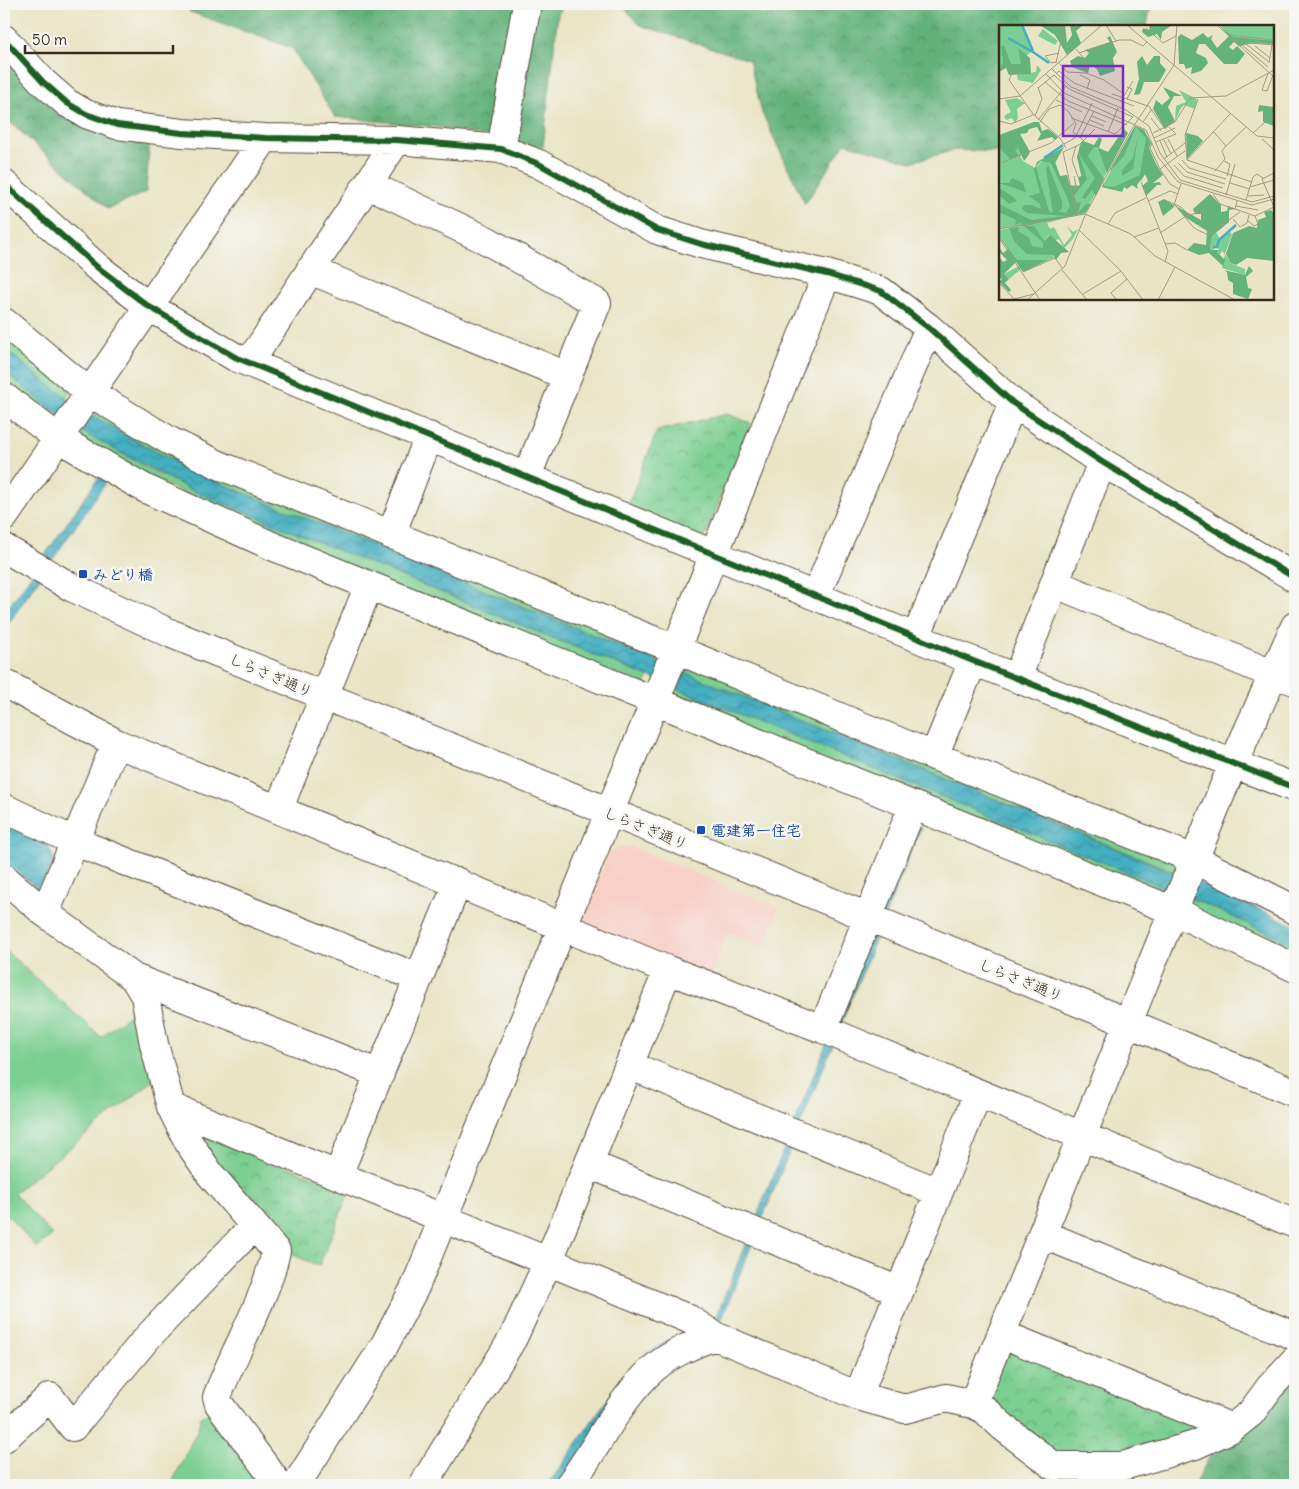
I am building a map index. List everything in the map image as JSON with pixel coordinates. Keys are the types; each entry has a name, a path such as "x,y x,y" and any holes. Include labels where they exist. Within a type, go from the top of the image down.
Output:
{"street":[{"path":"501,149 527,4"},
{"path":"4,39 43,82 67,103 86,114 117,125 146,130 265,138 397,140 501,149 538,164 658,230 701,244 827,274 881,291 929,328 1013,403 1102,462 1295,578"},
{"path":"4,517 265,138"},
{"path":"249,363 397,140"},
{"path":"4,184 97,267 148,306 235,357 715,553 973,661 1295,788"},
{"path":"369,184 486,240 597,302 527,476"},
{"path":"310,270 567,376"},
{"path":"296,1485 398,1322 444,1218 655,702 827,274"},
{"path":"4,322 87,394 170,441 219,465 934,756 1194,859 1295,910"},
{"path":"816,595 929,328"},
{"path":"4,397 60,435 146,488 272,546 1174,912 1295,968"},
{"path":"916,637 1013,403"},
{"path":"391,534 429,436"},
{"path":"1017,678 1056,584 1102,462"},
{"name":"しらさぎ通り","path":"4,548 71,587 122,611 323,697 1129,1023 1295,1093"},
{"path":"1056,584 1284,677"},
{"path":"279,808 369,585"},
{"path":"973,1404 1233,764 1284,677 1295,626"},
{"path":"934,756 973,661"},
{"path":"4,683 116,743 279,808 668,970 823,1029 1295,1224"},
{"path":"46,914 116,743"},
{"path":"823,1029 913,806"},
{"path":"4,808 76,842 418,978"},
{"path":"4,878 46,914 134,978 380,1074"},
{"path":"338,1175 458,882"},
{"path":"423,1485 513,1338 549,1260 668,970"},
{"path":"134,978 145,996 154,1044 171,1107 189,1142 210,1174 253,1227 276,1251 262,1294 228,1368 217,1397 279,1485"},
{"path":"629,1065 938,1192"},
{"path":"858,1396 978,1093"},
{"path":"171,1107 549,1260 689,1319 715,1336 858,1396 905,1409 946,1398 973,1404 985,1410 1003,1428 1054,1466 1123,1466 1195,1445 1232,1428 1251,1413 1270,1387 1295,1360"},
{"path":"589,1164 899,1291"},
{"path":"4,1438 50,1397 73,1427 146,1339 253,1227"},
{"path":"1042,1234 1295,1336"},
{"path":"1002,1334 1232,1428"},
{"path":"569,1485 642,1381 656,1367 689,1346 715,1336"}],"shaded area":[{"path":"630,846 779,908 764,947 728,932 710,976 580,922 609,853 622,847"}],"green space":[{"path":"188,4 565,4 558,14 543,147 437,127 335,117 292,48 190,12"},
{"path":"621,4 1151,4 1147,25 999,25 999,152 955,150 911,162 845,143 805,204 762,113 749,60 640,25"},
{"path":"10,60 150,136 146,192 108,209 4,117 4,69"},
{"path":"4,332 73,387 65,398 4,348"},
{"path":"4,371 55,413 48,422 4,387"},
{"path":"99,406 659,650 655,660 205,477 92,417"},
{"path":"727,414 751,423 704,539 627,508 657,431"},
{"path":"82,431 149,469 196,492 648,677 643,690 344,568 75,442"},
{"path":"687,661 1179,862 1175,872 683,672"},
{"path":"676,688 1169,889 1164,901 670,701"},
{"path":"1191,898 1295,945 1295,961 1186,910"},
{"path":"4,949 101,1037 137,1009 156,1078 14,1193 52,1235 37,1248 4,1211"},
{"path":"198,1133 350,1190 319,1266 286,1252 246,1208"},
{"path":"1013,1347 1206,1426 1146,1451 1059,1458 992,1400 991,1392 1004,1352"},
{"path":"1295,1373 1295,1485 1194,1485 1216,1445"},
{"path":"213,1411 269,1485 171,1485 196,1433 201,1417"}],"water":[{"path":"4,348 51,386 100,420 205,477 1232,896 1295,926 1295,945 1207,905 196,492 88,435 55,413 4,371"},
{"path":"101,474 109,478 4,630 4,614"},
{"path":"4,825 49,846 54,860 43,886 36,888 4,861"},
{"path":"915,825 921,827 718,1328 713,1324"},
{"path":"682,1333 685,1340 556,1485 547,1485 622,1381 659,1347"}],"cycle path":[{"path":"4,39 43,82 67,103 86,114 117,125 182,133 265,138 397,140 501,149 539,164 657,230 701,244 827,274 881,291 929,328 1013,403 1102,462 1295,578"},
{"path":"4,184 97,267 148,306 235,357 973,661 1295,788"}],"place":[{"name":"みどり橋","path":"83,574"},
{"name":"電建第一住宅","path":"701,830"}]}
